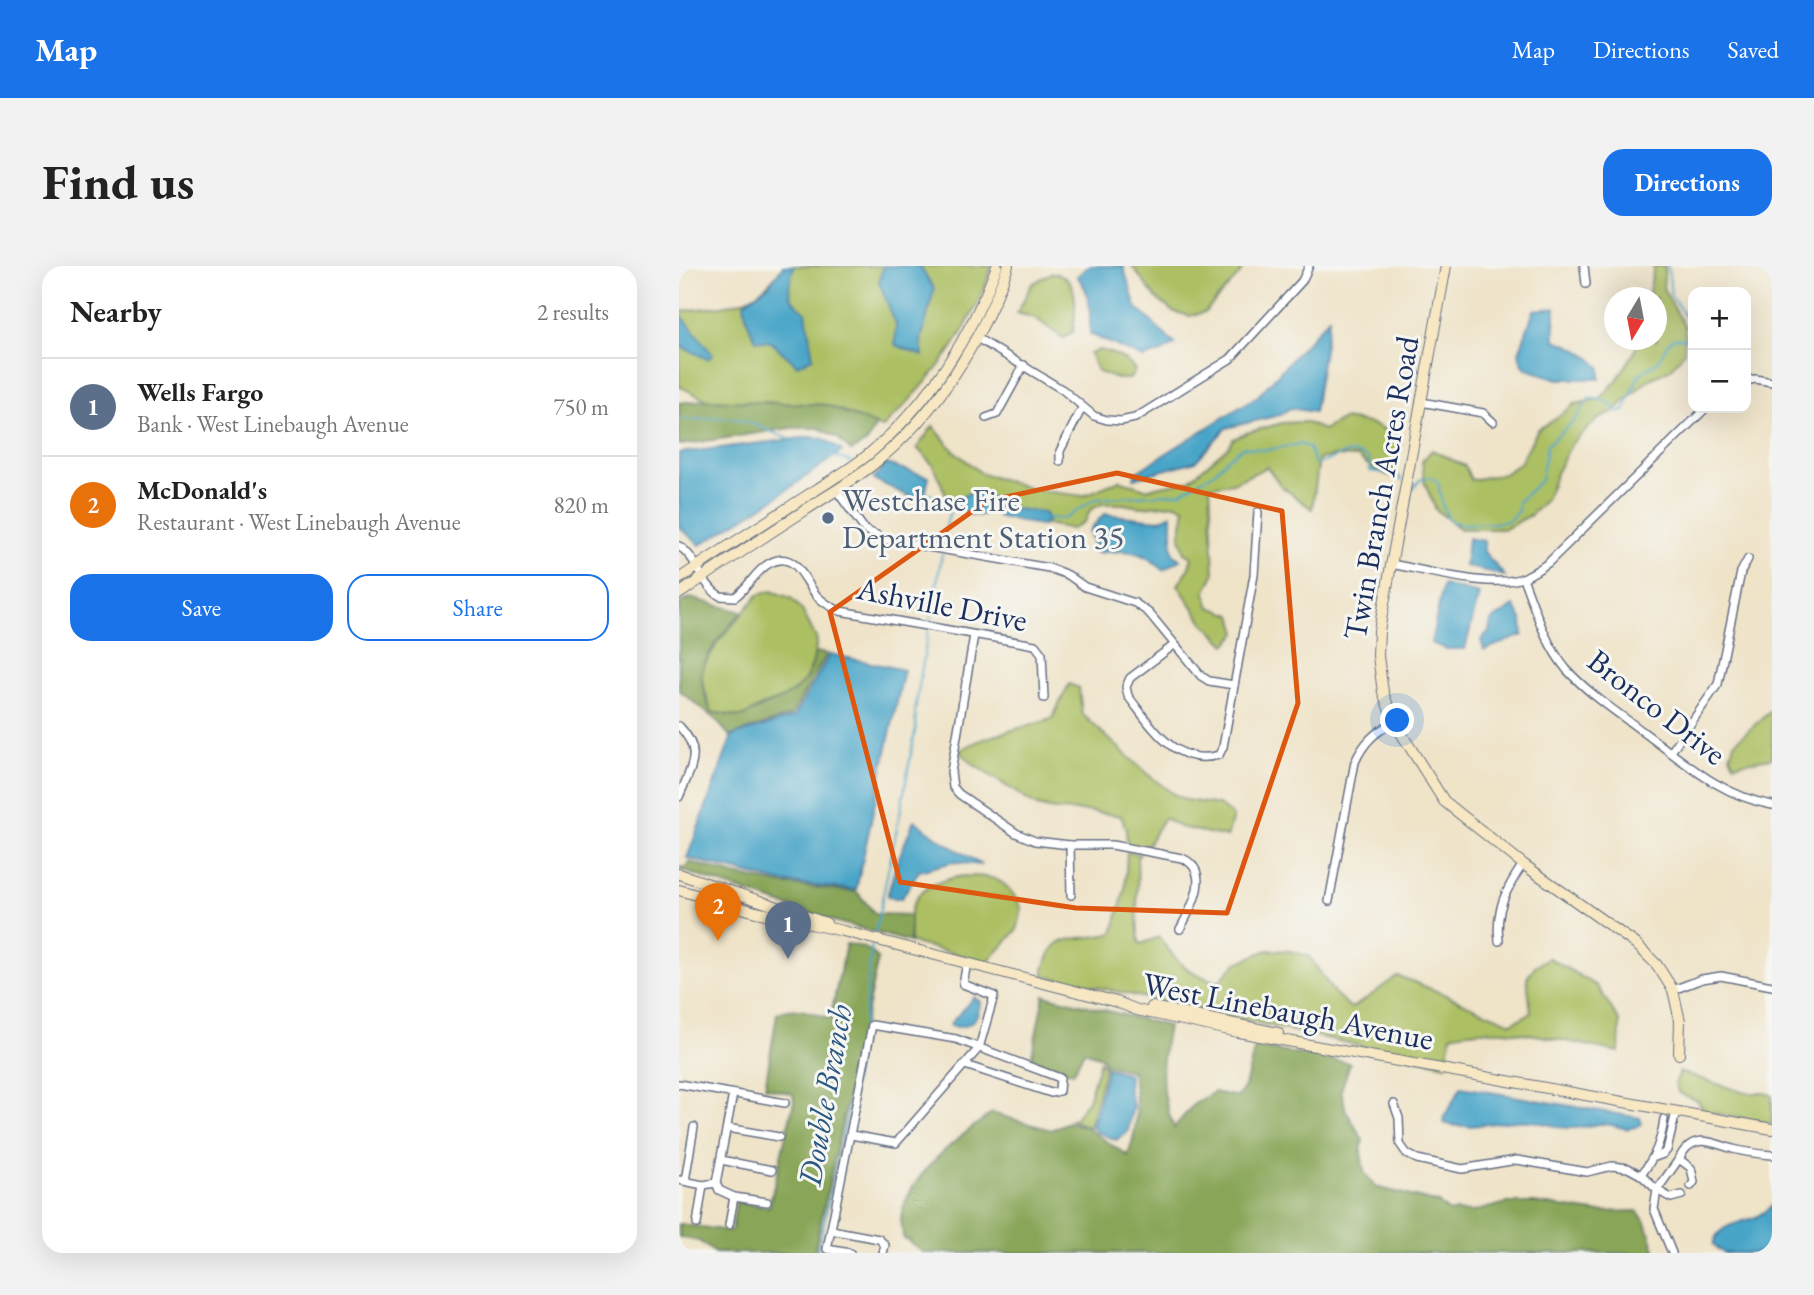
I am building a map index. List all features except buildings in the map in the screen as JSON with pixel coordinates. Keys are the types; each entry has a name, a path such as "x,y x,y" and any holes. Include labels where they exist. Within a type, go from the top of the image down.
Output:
{"street":[{"path":"679,594 868,468 902,438 944,388 972,336 997,266"},
{"path":"679,579 869,454 972,336 991,310 1008,266"},
{"path":"972,336 1063,390 1082,408 1107,420 1121,421 1145,414 1230,359 1302,281 1309,266"},
{"name":"Twin Branch Acres Road","path":"1446,266 1379,631 1378,656 1383,692 1394,722 1444,801 1523,864 1636,944 1657,965 1673,990 1680,1021 1679,1054"},
{"path":"1584,266 1586,284"},
{"path":"986,418 997,414 1024,365"},
{"path":"1751,380 1772,382"},
{"path":"1421,402 1483,413 1493,422"},
{"path":"1060,461 1060,451 1082,408"},
{"path":"1391,564 1477,580 1505,581 1523,578 1548,563 1701,413"},
{"path":"830,480 865,530 888,540 1049,568 1068,575 1085,587 1135,603 1149,613 1201,676 1209,681 1234,685"},
{"path":"1174,645 1130,678 1126,687 1128,696 1170,747 1182,753 1210,758 1219,755 1223,747 1254,575 1258,513"},
{"name":"Ashville Drive","path":"679,546 690,556 715,593 730,598 738,595 769,564 778,560 790,561 800,569 817,595 840,611 1021,642 1040,648 1044,698"},
{"path":"1671,752 1719,684 1741,572 1748,559"},
{"name":"Bronco Drive","path":"1523,578 1547,640 1566,669 1591,693 1710,781 1739,796 1772,805"},
{"path":"974,635 951,772 953,787 959,794 1022,836 1042,842 1070,845 1112,845 1190,861 1198,875 1195,902 1180,929"},
{"path":"1329,901 1355,762 1362,746 1377,730 1394,722"},
{"path":"679,726 692,741 695,754 679,797"},
{"path":"1070,845 1070,895"},
{"path":"1499,941 1497,922 1503,898 1523,864"},
{"name":"West Linebaugh Avenue","path":"679,874 777,906 842,931"},
{"path":"695,895 699,881"},
{"name":"West Linebaugh Avenue","path":"679,890 1117,1002 1137,1010 1772,1129"},
{"path":"851,1135 896,1143 979,1048 994,996 963,984 967,963"},
{"path":"1673,990 1702,979 1721,976 1772,986"},
{"path":"850,1253 827,1249 872,1025 956,1039 1061,1078 1059,1091 1051,1093 965,1065"},
{"path":"679,1084 785,1102"},
{"path":"733,1094 716,1183 719,1190 734,1197 767,1202"},
{"path":"1394,1104 1399,1118 1400,1144 1407,1154 1417,1159 1462,1168 1517,1160 1587,1172 1612,1166 1628,1168 1671,1198 1682,1195"},
{"path":"1641,1175 1655,1157 1661,1139 1664,1119 1660,1111 1653,1108"},
{"path":"1655,1157 1667,1150 1676,1112"},
{"path":"694,1127 682,1181 703,1185 716,1183"},
{"path":"726,1128 779,1137"},
{"path":"1672,1253 1654,1209 1657,1189 1689,1146 1697,1141 1707,1140 1734,1149 1772,1155"},
{"path":"1679,1159 1691,1168 1694,1182 1691,1186"},
{"path":"720,1160 772,1170"},
{"path":"697,1224 703,1185"},
{"path":"729,1225 734,1197"},
{"path":"831,1230 879,1239 885,1245 883,1253"}],"highlighted area":[{"path":"1117,473 1282,511 1298,703 1227,913 1076,908 900,882 830,612 987,501"}],"green space":[{"path":"783,266 992,266 962,334 917,393 882,428 827,405 707,400 679,386 679,312 725,305 749,298 771,281"},
{"path":"1132,266 1244,266 1205,312 1190,316 1172,311 1155,297"},
{"path":"1654,266 1665,266 1663,287 1650,287"},
{"path":"1051,273 1068,279 1074,295 1073,332 1063,338 1035,318 1017,313 1032,284"},
{"path":"1667,295 1685,327 1684,352 1671,369 1648,380 1613,412 1597,420 1572,443 1556,473 1546,500 1531,515 1505,529 1461,529 1436,510 1425,484 1422,461 1432,450 1465,466 1471,480 1504,474 1520,463 1538,429 1575,404 1600,399 1617,380 1635,351 1667,350"},
{"path":"1099,350 1109,352 1132,366 1135,370 1130,379 1119,379 1098,372 1090,354"},
{"path":"707,400 827,405 876,425 867,442 851,451 838,438 819,428 791,428 679,445 679,403"},
{"path":"1343,419 1381,427 1401,442 1391,476 1375,470 1358,457 1335,456 1319,459 1312,509 1281,486 1267,467 1233,483 1210,486 1214,574 1205,593 1210,607 1232,615 1237,633 1226,645 1203,622 1178,585 1188,570 1192,557 1185,553 1180,537 1185,509 1177,504 1140,507 1102,504 1091,509 1085,521 1072,529 1009,517 946,495 933,465 917,448 933,426 953,450 981,473 1035,490 1083,496 1120,480 1145,489 1188,481 1228,447 1233,439 1246,433 1282,423 1305,422 1323,430"},
{"path":"771,591 791,598 802,610 817,640 813,664 804,681 788,697 761,706 742,717 711,712 701,677 703,667 718,642 758,595"},
{"path":"690,598 742,612 718,641 704,666 702,683 711,712 742,717 788,695 805,680 815,652 827,654 792,715 730,736 716,720 679,690 679,604"},
{"path":"1069,684 1079,688 1082,714 1146,773 1173,794 1186,800 1219,805 1233,816 1227,837 1180,827 1164,818 1145,848 1127,845 1126,829 1121,816 1037,806 974,765 959,751 993,736 1052,719"},
{"path":"1772,710 1772,758 1734,764 1730,756 1734,743"},
{"path":"1127,852 1140,854 1137,858 1139,942 1141,944 1159,937 1184,966 1207,979 1218,982 1237,963 1267,950 1290,951 1309,956 1334,993 1351,1008 1398,976 1512,1023 1531,1013 1527,978 1535,966 1549,958 1597,986 1620,1022 1619,1052 1514,1032 1472,1032 1451,1035 1446,1065 1043,975 1047,960 1060,943 1113,933 1125,889"},
{"path":"689,862 779,884 857,892 875,914 910,915 910,942 819,917 681,870 681,867 685,868"},
{"path":"963,876 999,881 1011,891 1022,909 1017,930 988,962 909,942 910,914 919,895 936,883"},
{"path":"846,944 864,948 878,959 814,1253 715,1253 699,1241 679,1237 679,1224 729,1231 732,1229 736,1202 769,1207 794,1101 793,1094 765,1087 777,1014 796,1010 830,1019"},
{"path":"1044,995 1168,1026 1162,1078 1174,1128 1193,1105 1214,1092 1238,1097 1245,1086 1255,1047 1350,1063 1341,1090 1346,1111 1363,1140 1361,1153 1364,1172 1376,1187 1438,1203 1448,1211 1472,1212 1507,1203 1534,1203 1595,1212 1637,1211 1646,1222 1656,1253 924,1253 903,1237 901,1221 904,1205 922,1174 935,1160 992,1113 1051,1130 1068,1122 1084,1126 1128,1156 1136,1113 1132,1071 1106,1065 1101,1057 1084,1051 1073,1073 1031,1060"},
{"path":"1100,1061 1105,1067 1089,1127 1071,1120 1088,1100"},
{"path":"1680,1072 1745,1093 1772,1095 1772,1124 1704,1111 1698,1101 1679,1093 1675,1084"}],"water":[{"path":"783,266 794,266 789,292 794,302 806,312 813,358 797,365 771,342 756,340 744,303 769,285"},
{"path":"883,266 920,266 934,289 921,341 923,356 895,345 896,325 879,282"},
{"path":"1089,266 1123,266 1136,307 1175,344 1160,353 1143,358 1090,334 1088,296 1077,276"},
{"path":"1555,308 1555,340 1574,347 1595,362 1600,367 1600,379 1558,379 1526,369 1519,353 1534,310"},
{"path":"679,312 713,355 708,359 679,346"},
{"path":"1329,318 1314,412 1290,408 1280,415 1226,428 1196,461 1134,478 1135,473 1259,395"},
{"path":"810,437 824,439 842,451 777,497 700,545 679,527 679,453"},
{"path":"886,464 929,477 923,503 873,479"},
{"path":"973,492 1011,504 1014,509 1044,512 1048,520 1043,526 999,517 989,510 982,515 969,514 959,506 960,497"},
{"path":"1104,514 1159,520 1172,514 1173,553 1180,560 1163,570 1140,554 1115,551 1096,553 1089,531"},
{"path":"1468,538 1484,541 1484,552 1505,576 1465,566"},
{"path":"1443,585 1479,594 1465,649 1446,649 1431,643"},
{"path":"1514,606 1522,619 1523,635 1484,650 1481,640 1489,631 1491,621"},
{"path":"830,654 904,670 856,890 780,882 687,858 732,736 794,717"},
{"path":"914,820 982,865 953,862 919,871 901,899 887,897 896,865"},
{"path":"974,997 980,1002 978,1013 972,1022 963,1026 951,1026 950,1024"},
{"path":"1107,1068 1129,1074 1128,1088 1133,1105 1128,1132 1116,1140 1092,1127"},
{"path":"1461,1087 1640,1118 1642,1124 1631,1128 1600,1124 1572,1128 1530,1121 1475,1126 1444,1123 1443,1119"},
{"path":"1772,1206 1772,1253 1724,1253 1713,1245 1723,1229 1756,1217"}],"waterway":[{"name":"Double Branch","path":"1668,266 1671,295 1688,321"},
{"name":"Double Branch","path":"1410,488 1420,480 1430,477 1438,482 1442,504 1449,521 1460,524 1508,521 1518,511 1518,502 1541,480 1547,445 1574,421 1589,399 1602,400 1619,412 1624,411 1639,375 1658,361 1674,338 1688,339"},
{"path":"679,419 737,419 789,439"},
{"name":"Double Branch","path":"1047,518 1064,519 1095,499 1179,493 1214,473 1243,447 1266,450 1300,444 1309,448 1315,464 1353,453 1369,459 1370,471 1396,474 1402,480"},
{"path":"833,456 851,462"},
{"name":"Double Branch","path":"924,493 958,504"},
{"name":"Double Branch","path":"942,544 950,510 952,506 961,505"},
{"name":"Double Branch","path":"930,622 942,554"},
{"name":"Double Branch","path":"875,933 916,726 915,711 928,631"},
{"name":"Double Branch","path":"817,1253 852,1093 863,1028 872,945"}],"place":[{"name":"Westchase Fire Department Station 35","path":"828,518"},
{"name":"McDonald's","path":"718,941"},
{"name":"Wells Fargo","path":"788,959"}]}
